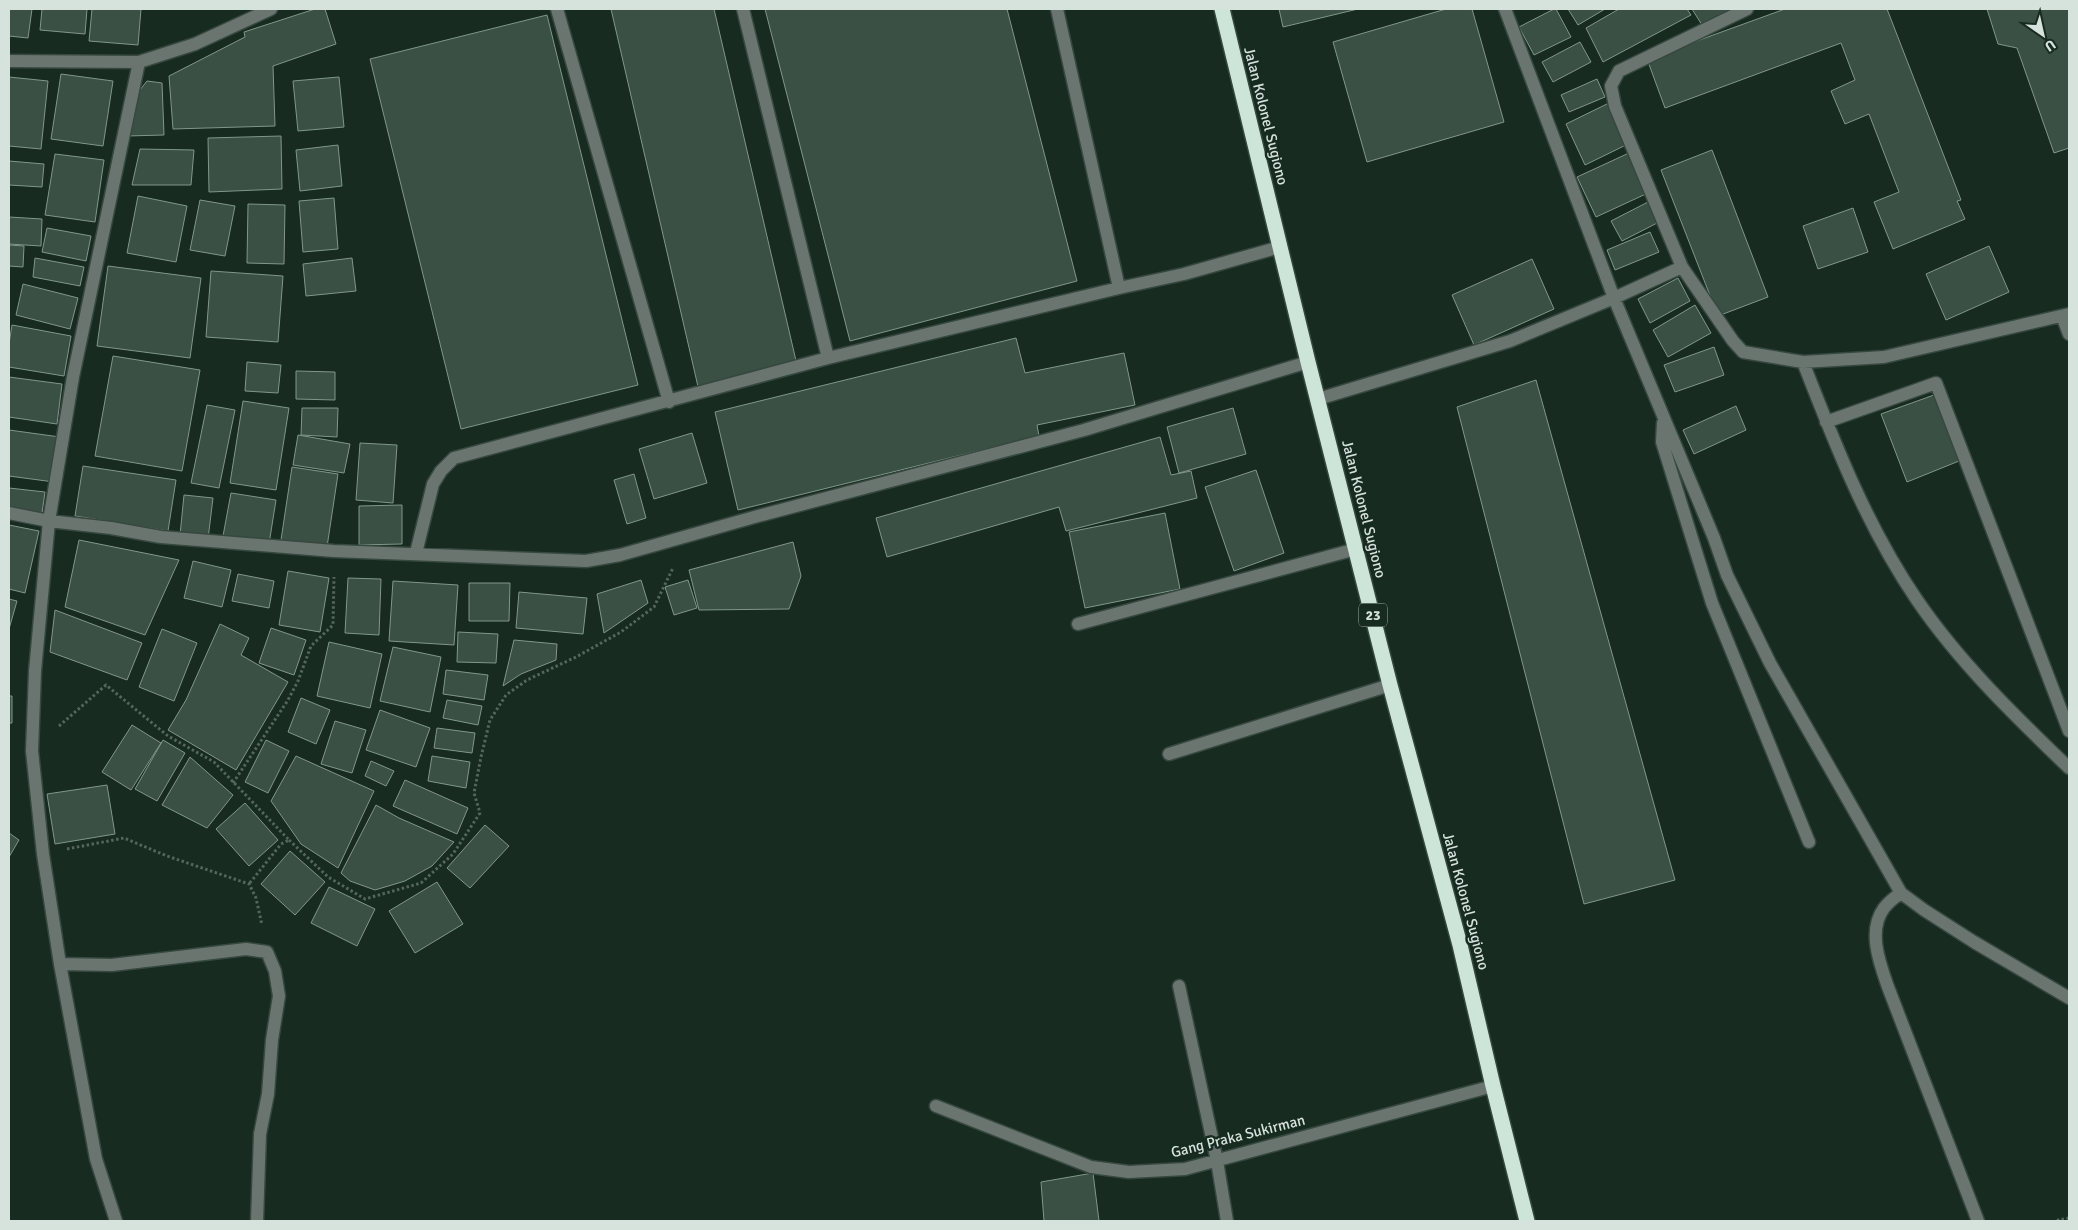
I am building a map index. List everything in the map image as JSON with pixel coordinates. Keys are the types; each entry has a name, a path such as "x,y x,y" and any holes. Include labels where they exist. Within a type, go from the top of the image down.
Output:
{"highway":[{"name":"Jalan Kolonel Sugiono","path":"1222,9 1308,362 1390,685 1460,945 1527,1221"}],"street":[{"path":"9,61 138,62 196,44 270,9"},
{"path":"557,9 668,402"},
{"path":"743,9 828,358"},
{"path":"1057,9 1119,288"},
{"path":"1519,9 1506,12 1614,298 1662,418 1714,538 1727,575 1770,663 1901,892 1924,910 1974,942 2069,998"},
{"path":"1746,9 1619,71 1611,86 1615,106 1682,267 1733,341 1744,352 1803,362 1884,357 2066,315 2069,334"},
{"path":"116,1221 96,1159 60,964 43,854 32,751 35,671 49,521 73,377 138,62"},
{"path":"416,553 433,484 441,471 454,458 828,358 1280,247"},
{"path":"1318,400 1510,342 1682,267"},
{"path":"9,513 49,521 111,528 161,537 334,551 586,561 620,555 1084,430 1308,362"},
{"path":"1803,362 1856,494 1917,600 1987,687 2069,768"},
{"path":"1826,422 1936,383 2069,732"},
{"path":"1662,418 1664,430 1662,442 1712,603 1809,842"},
{"path":"1078,624 1356,549"},
{"path":"1169,754 1390,685"},
{"path":"1901,892 1883,909 1877,926 1876,942 1878,957 1978,1221"},
{"path":"60,964 112,965 246,949 268,952 275,971 279,996 272,1040 268,1094 260,1134 257,1221"},
{"path":"1179,986 1217,1161 1227,1221"},
{"name":"Gang Praka Sukirman","path":"936,1106 1091,1167 1129,1172 1185,1169 1493,1086"}],"path":[{"path":"32,751 106,685 168,736 214,762 289,840 328,877 365,899 421,884 452,854 480,813 474,793 481,757 490,720 506,695 527,680 576,657 621,632 654,607 688,536"},
{"path":"233,783 288,700 298,681 311,646 333,625 334,551"},
{"path":"43,854 124,838 167,856 249,884 256,898 268,952"},
{"path":"249,884 281,844 289,840"},
{"path":"2059,1221 2069,1218"}],"building":[{"path":"9,9 32,9 28,38 9,36"},
{"path":"42,9 87,9 85,34 40,30"},
{"path":"92,9 141,9 138,45 89,41"},
{"path":"315,9 325,9 336,44 273,66 275,126 173,129 169,76 245,37 244,32"},
{"path":"611,9 714,9 797,365 699,391"},
{"path":"765,9 1007,9 1077,281 850,341"},
{"path":"1279,9 1358,9 1283,27"},
{"path":"1446,9 1472,9 1504,122 1367,162 1333,42"},
{"path":"1556,9 1571,37 1534,55 1519,27"},
{"path":"1568,9 1605,9 1578,25"},
{"path":"1619,9 1687,9 1691,15 1603,62 1586,28"},
{"path":"1692,9 1735,9 1702,25"},
{"path":"1785,9 1887,9 1961,200 1957,201 1965,219 1893,249 1874,202 1899,192 1869,114 1845,124 1831,91 1855,80 1841,43 1665,108 1647,59"},
{"path":"1987,9 2069,9 2069,148 2054,153 2017,48 1998,44"},
{"path":"547,15 638,385 461,429 370,59"},
{"path":"1580,42 1591,62 1553,82 1542,62"},
{"path":"61,74 113,81 103,146 51,139"},
{"path":"9,77 48,81 41,149 9,146"},
{"path":"339,77 344,127 298,131 293,81"},
{"path":"1597,79 1605,97 1569,112 1561,95"},
{"path":"147,81 162,83 164,135 127,136 135,96"},
{"path":"1609,103 1628,144 1585,165 1566,124"},
{"path":"281,136 282,189 209,192 208,138"},
{"path":"338,145 342,186 300,191 296,150"},
{"path":"140,149 194,150 191,185 132,185"},
{"path":"1712,150 1768,297 1718,316 1661,170"},
{"path":"1629,153 1648,193 1596,217 1577,177"},
{"path":"55,154 104,160 95,222 45,215"},
{"path":"9,161 44,164 42,187 9,185"},
{"path":"138,196 187,206 176,262 127,253"},
{"path":"334,198 338,249 303,252 299,201"},
{"path":"200,200 235,206 225,256 190,250"},
{"path":"1650,201 1661,221 1622,241 1611,221"},
{"path":"248,204 285,205 284,264 247,263"},
{"path":"1853,208 1868,252 1818,269 1803,226"},
{"path":"9,217 42,219 41,246 9,244"},
{"path":"47,228 91,236 86,261 42,252"},
{"path":"1650,232 1659,252 1615,270 1607,250"},
{"path":"9,245 24,246 23,267 9,266"},
{"path":"1989,246 2009,292 1946,320 1926,274"},
{"path":"35,258 84,267 80,286 33,277"},
{"path":"352,258 356,291 306,296 303,264"},
{"path":"1532,259 1554,309 1474,345 1452,295"},
{"path":"108,266 201,278 190,358 97,346"},
{"path":"211,271 283,276 278,342 206,337"},
{"path":"1678,278 1690,301 1650,323 1638,299"},
{"path":"23,284 78,298 70,329 16,315"},
{"path":"1695,305 1711,333 1668,357 1653,330"},
{"path":"12,325 71,336 64,376 9,367 9,344"},
{"path":"1016,338 1025,373 1124,353 1135,405 1037,425 1039,436 738,510 715,412"},
{"path":"1714,347 1724,375 1675,392 1664,365"},
{"path":"113,356 200,370 182,471 95,456"},
{"path":"247,362 281,365 278,393 245,391"},
{"path":"296,371 335,372 335,400 296,399"},
{"path":"9,377 62,384 57,424 9,417"},
{"path":"1536,380 1675,880 1584,904 1457,407"},
{"path":"1934,395 1959,461 1907,482 1881,414"},
{"path":"243,401 289,408 276,490 230,483"},
{"path":"207,405 235,410 219,488 191,483"},
{"path":"1736,406 1746,430 1694,454 1683,430"},
{"path":"302,408 338,408 337,437 301,435"},
{"path":"1233,408 1246,454 1179,473 1167,427"},
{"path":"9,430 60,437 54,482 9,476"},
{"path":"692,433 707,483 654,499 639,449"},
{"path":"298,435 350,444 344,473 293,465"},
{"path":"1160,437 1171,475 1191,471 1197,498 1066,531 1059,507 887,557 876,518"},
{"path":"360,443 397,445 393,503 356,500"},
{"path":"83,466 176,480 168,531 75,516"},
{"path":"292,467 338,474 327,547 281,540"},
{"path":"1256,470 1284,553 1234,571 1205,487"},
{"path":"634,474 646,518 627,524 614,480"},
{"path":"9,488 45,492 42,513 9,510"},
{"path":"231,493 276,500 269,544 223,536"},
{"path":"184,495 213,498 208,539 180,535"},
{"path":"402,505 402,544 359,545 359,506"},
{"path":"1165,513 1180,589 1085,608 1069,532"},
{"path":"9,525 39,531 25,593 9,589"},
{"path":"79,540 179,560 145,635 65,607"},
{"path":"793,542 801,576 789,609 699,610 689,570"},
{"path":"193,561 231,570 222,607 184,598"},
{"path":"288,571 329,578 320,632 279,625"},
{"path":"238,574 274,581 269,608 232,601"},
{"path":"348,578 381,579 379,635 345,633"},
{"path":"641,580 648,603 604,633 597,594"},
{"path":"688,580 697,608 674,615 665,587"},
{"path":"393,581 458,585 454,645 389,641"},
{"path":"469,583 510,583 509,621 469,621"},
{"path":"519,592 587,598 583,634 516,628"},
{"path":"9,599 17,601 9,629"},
{"path":"55,610 142,643 127,680 50,652"},
{"path":"220,624 249,638 241,655 288,682 236,770 168,730 186,700"},
{"path":"271,628 306,640 294,675 259,663"},
{"path":"162,629 197,643 174,701 139,687"},
{"path":"458,632 498,634 496,663 457,662"},
{"path":"514,640 557,644 556,660 521,674 503,686"},
{"path":"329,642 382,654 370,708 317,696"},
{"path":"393,647 441,657 430,712 380,701"},
{"path":"446,670 488,675 484,700 443,694"},
{"path":"9,696 12,696 12,723 9,723"},
{"path":"301,698 330,710 316,744 288,732"},
{"path":"447,700 482,706 478,725 443,718"},
{"path":"380,710 430,728 416,767 366,750"},
{"path":"335,721 366,730 352,773 321,764"},
{"path":"132,725 161,743 131,790 102,772"},
{"path":"437,728 475,733 472,753 434,748"},
{"path":"163,740 185,753 157,801 135,789"},
{"path":"266,740 289,751 268,793 245,782"},
{"path":"296,756 374,791 338,868 301,844 271,801"},
{"path":"432,756 470,762 466,788 428,781"},
{"path":"190,757 233,795 207,828 162,805"},
{"path":"371,761 394,771 386,786 365,776"},
{"path":"405,780 468,808 457,834 393,806"},
{"path":"107,785 115,834 55,844 47,794"},
{"path":"245,803 278,840 249,866 216,829"},
{"path":"376,805 399,818 454,842 432,866 405,881 375,890 350,881 341,873"},
{"path":"485,825 509,846 470,888 447,868"},
{"path":"9,833 19,840 9,857"},
{"path":"290,851 325,882 295,915 261,884"},
{"path":"437,882 463,924 415,953 389,911"},
{"path":"329,887 375,909 357,946 311,923"},
{"path":"1093,1173 1099,1221 1044,1221 1041,1182"}]}
